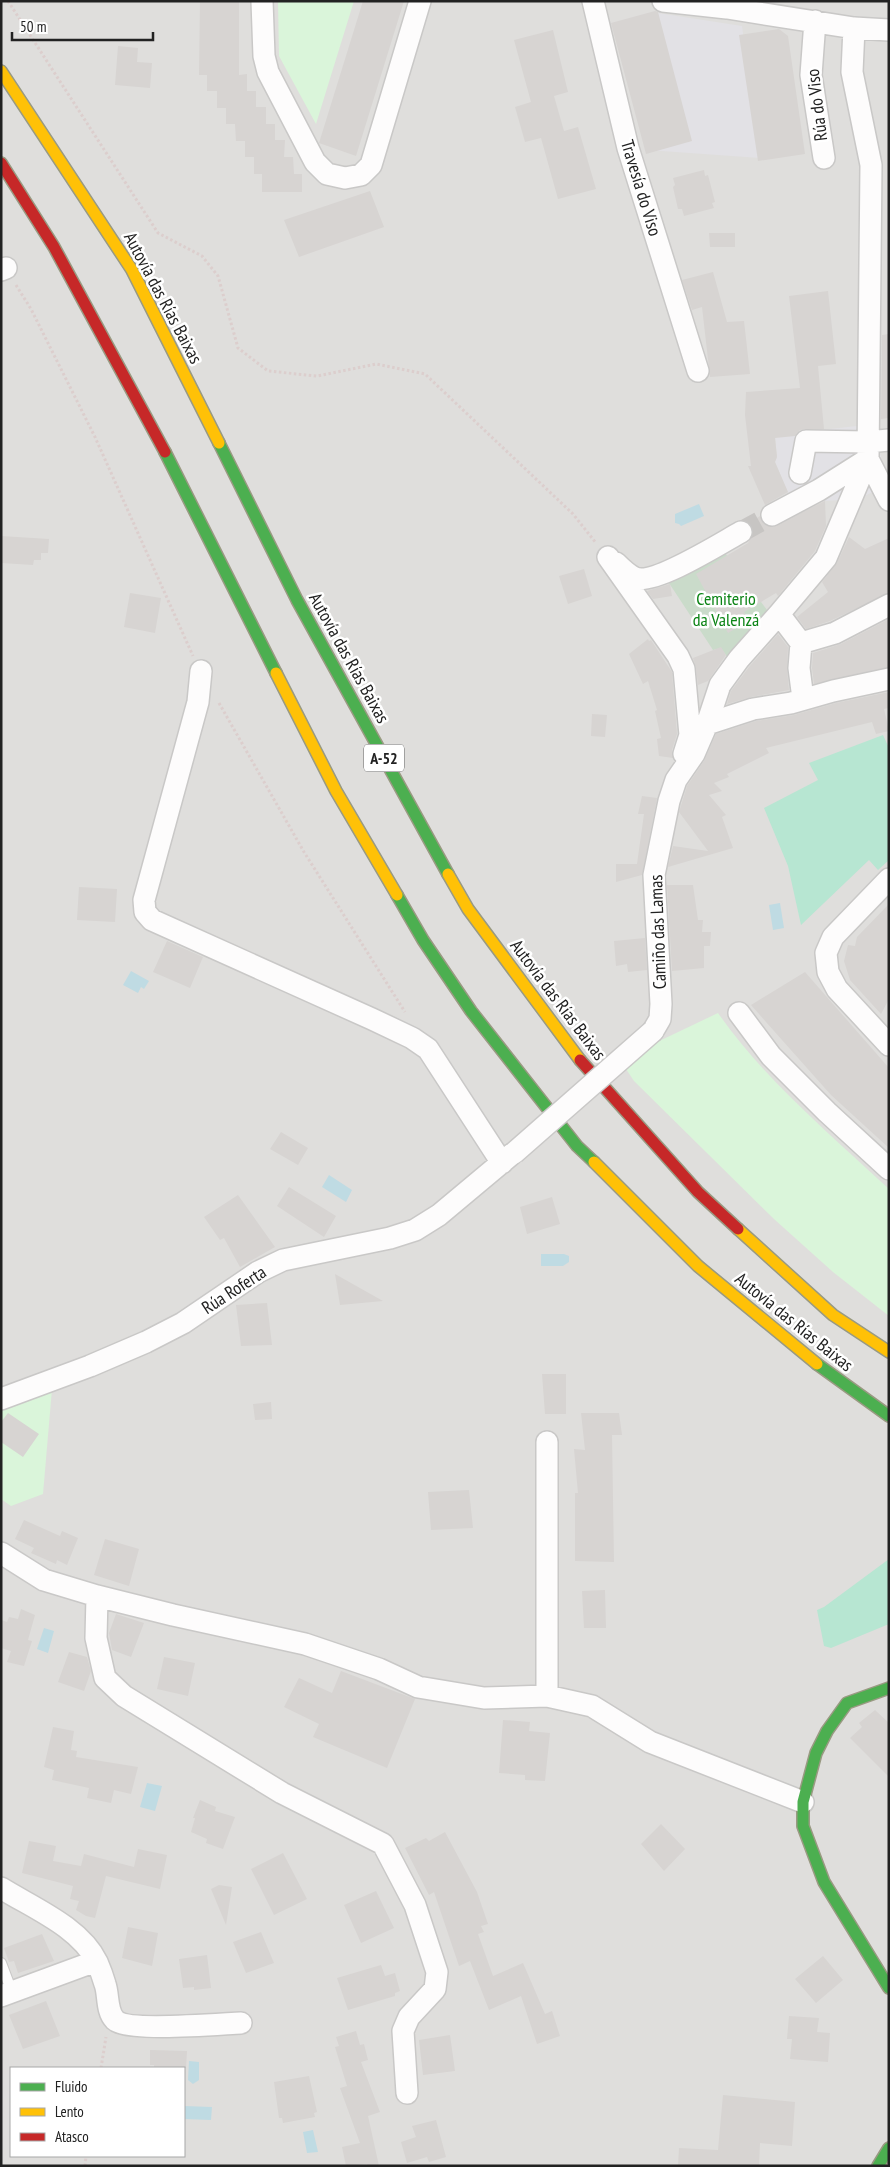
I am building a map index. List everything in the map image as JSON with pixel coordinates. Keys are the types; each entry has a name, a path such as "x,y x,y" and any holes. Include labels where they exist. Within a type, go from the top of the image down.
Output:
{"main road":[{"name":"Autovía das Rías Baixas","path":"1,72 132,270 297,600 468,909 577,1057 698,1192 833,1315 889,1352"},
{"name":"Autovía das Rías Baixas","path":"1,164 54,247 148,417 336,791 423,940 471,1011 577,1146 698,1266 831,1376 889,1416"},
{"path":"889,1688 847,1703 827,1731 816,1753 803,1802 803,1826 824,1882 889,1988"},
{"path":"878,2166 889,2148"}],"street":[{"path":"262,1 264,56 268,72 315,162 327,174 345,178 361,175 371,166 420,1"},
{"name":"Travesía do Viso","path":"593,1 628,148 698,371"},
{"path":"663,1 777,8 814,21 854,28 889,30"},
{"name":"Rúa do Viso","path":"814,21 811,74 824,158"},
{"path":"854,28 852,72 871,165 867,450 889,500"},
{"path":"800,473 806,440 867,450"},
{"path":"772,515 819,490 867,450 889,440"},
{"name":"Camiño das Lamas","path":"508,1158 653,1031 660,1019 662,1004 654,875 669,801 676,780 694,754 707,724 720,685 739,659 826,558 867,450"},
{"path":"608,557 635,578 650,578 672,570 741,532"},
{"path":"608,557 678,656 684,668 690,735 676,780"},
{"path":"802,642 835,633 889,605"},
{"path":"779,614 802,642 799,668 803,699"},
{"path":"201,672 198,702 144,900 145,912 152,920 372,1018 412,1038 428,1049 508,1158"},
{"path":"707,724 753,709 889,680"},
{"path":"889,879 833,937 826,953 828,972 837,988 889,1045"},
{"path":"739,1012 771,1056 827,1112 889,1169"},
{"name":"Rúa Roferta","path":"1,1399 90,1366 146,1342 183,1323 258,1272 283,1260 390,1238 415,1230 439,1215 508,1158"},
{"path":"547,1442 547,1696"},
{"path":"1,1553 44,1580 97,1596 173,1615 306,1644 379,1668 418,1687 484,1698 547,1696 592,1706 650,1742 803,1802"},
{"path":"97,1596 96,1638 104,1678 124,1696 282,1793 383,1844 415,1905 437,1972 434,1989 409,2016 403,2031 407,2093"},
{"path":"1,1888 69,1929 85,1943 96,1961 106,1986 109,2008 115,2020 128,2026 240,2023"},
{"path":"7,1994 96,1961"}],"lane":[{"path":"1,1963 7,1994"}],"path":[{"path":"8,1 158,233 202,256 218,276 238,348 268,372 317,376 376,364 425,374 572,514 608,557"}],"shaded area":[{"path":"1,1 889,1 889,2166 1,2166"},
{"path":"658,13 742,26 760,158 648,150"},
{"path":"857,426 878,432 879,449 888,485 858,499 825,501 819,490 792,502 775,462 777,457 775,435"}],"green space":[{"path":"278,1 354,1 316,124 279,56"},
{"name":"Cemiterio da Valenzá","path":"722,549 770,614 730,661 721,648 713,650 669,583 673,577"},
{"path":"883,735 889,748 889,860 878,870 869,860 801,925 788,866 764,808 818,780 809,763"},
{"path":"718,1013 736,1038 777,1083 889,1189 889,1316 833,1272 774,1219 634,1081 626,1069 653,1044"},
{"path":"52,1389 43,1494 11,1506 1,1499 1,1407"},
{"path":"889,1559 889,1624 831,1648 824,1646 817,1610 824,1607"}],"water":[{"path":"699,504 704,516 681,526 675,523 675,514"},
{"path":"780,903 784,928 773,930 769,905"},
{"path":"131,971 149,981 144,989 141,987 138,993 123,985"},
{"path":"329,1175 352,1190 346,1202 322,1187"},
{"path":"541,1254 564,1254 569,1256 569,1262 563,1266 541,1266"},
{"path":"44,1628 54,1631 48,1653 37,1649"},
{"path":"147,1783 162,1786 155,1811 140,1807"},
{"path":"189,2061 199,2062 199,2080 193,2084 188,2080"},
{"path":"185,2106 212,2107 211,2120 185,2119"},
{"path":"313,2130 318,2152 307,2153 303,2132"}],"building":[{"path":"200,1 239,1 239,75 247,74 247,91 256,91 256,107 266,107 266,124 275,124 275,140 285,140 284,157 293,157 294,174 302,174 302,192 262,192 262,174 254,174 254,157 245,157 245,141 236,141 235,124 226,124 226,108 217,108 217,91 207,91 207,75 199,75"},
{"path":"363,1 404,1 356,156 319,143"},
{"path":"655,11 658,12 692,141 646,154 611,23"},
{"path":"779,29 788,36 805,154 758,161 739,35"},
{"path":"553,30 568,92 554,96 564,131 578,127 596,189 558,199 541,138 525,142 515,107 531,102 514,40"},
{"path":"118,46 138,48 137,62 152,63 150,88 115,85"},
{"path":"704,170 705,176 708,175 715,202 712,203 714,208 684,216 682,209 678,209 673,178"},
{"path":"370,191 384,227 299,257 284,220"},
{"path":"709,233 735,233 735,247 710,247"},
{"path":"713,272 727,322 744,321 750,374 710,377 702,307 692,310 682,280"},
{"path":"828,291 836,364 818,366 824,429 800,430 795,436 775,438 777,457 775,462 788,492 765,505 748,466 751,466 745,415 746,392 800,388 789,296"},
{"path":"889,334 889,418 881,419 882,335"},
{"path":"825,501 826,526 815,551 778,596 776,593 744,612 749,621 728,633 696,574 748,543 753,533 749,523 760,516 765,525 772,527"},
{"path":"1,536 49,539 48,553 41,553 41,560 34,560 33,565 1,563"},
{"path":"849,537 865,549 889,538 889,593 830,621 806,629 797,617 828,592 822,582 837,563"},
{"path":"584,569 592,596 568,604 559,576"},
{"path":"670,584 672,596 653,599 647,591"},
{"path":"130,593 161,598 155,633 124,627"},
{"path":"889,619 889,667 814,684 813,653 841,644"},
{"path":"778,634 788,647 787,669 789,690 751,697 727,704 731,691"},
{"path":"648,639 649,641 651,640 672,672 677,734 672,750 673,758 659,756 657,739 661,738 655,711 657,710 648,681 643,684 629,654"},
{"path":"721,647 726,655 708,681 698,685 693,658"},
{"path":"889,692 889,708 884,709 889,731 876,734 872,722 766,748 769,753 727,774 729,777 714,783 722,791 709,795 726,815 722,817 733,848 668,867 673,846 708,851 679,812 687,786 704,761 716,734 756,721 794,715 836,703"},
{"path":"592,714 607,715 605,737 591,736"},
{"path":"642,796 657,798 642,875 616,882 616,864 637,864 644,814 638,814"},
{"path":"667,885 693,885 698,920 703,920 702,932 711,932 710,946 704,946 704,968 672,971"},
{"path":"79,887 117,889 115,922 77,920"},
{"path":"889,904 889,999 881,1014 850,980 844,961 848,945 855,946 857,937"},
{"path":"645,938 647,970 628,972 627,964 616,966 614,941"},
{"path":"167,941 203,957 190,988 153,972"},
{"path":"805,972 889,1068 889,1148 831,1095 751,1005"},
{"path":"281,1132 308,1148 298,1165 270,1149"},
{"path":"289,1187 336,1216 324,1237 277,1206"},
{"path":"238,1195 275,1247 240,1267 224,1238 220,1240 204,1217"},
{"path":"552,1197 560,1224 527,1234 520,1207"},
{"path":"335,1274 383,1301 340,1305"},
{"path":"267,1303 272,1345 241,1346 236,1305"},
{"path":"542,1374 566,1374 566,1414 545,1414"},
{"path":"271,1402 272,1419 255,1420 253,1404"},
{"path":"8,1413 39,1434 23,1457 1,1442 1,1422"},
{"path":"581,1413 619,1413 622,1435 612,1435 614,1562 575,1561 575,1493 578,1493 574,1449 585,1450"},
{"path":"469,1490 473,1528 431,1530 428,1492"},
{"path":"24,1520 60,1536 62,1531 78,1538 67,1565 57,1560 56,1564 31,1553 34,1548 15,1539"},
{"path":"105,1539 139,1549 129,1586 94,1575"},
{"path":"605,1590 606,1628 584,1628 582,1591"},
{"path":"21,1609 35,1615 28,1640 32,1641 24,1666 7,1662 11,1651 1,1648 1,1620 7,1622 9,1617 18,1619"},
{"path":"116,1614 144,1623 131,1657 112,1650 109,1633"},
{"path":"69,1652 87,1657 91,1671 84,1691 58,1682"},
{"path":"164,1657 195,1663 188,1696 157,1689"},
{"path":"341,1671 415,1699 387,1768 313,1737 319,1724 284,1707 299,1678 332,1693"},
{"path":"875,1710 889,1723 889,1777 850,1738 862,1727 859,1723"},
{"path":"503,1720 530,1722 529,1731 550,1733 545,1781 525,1780 525,1775 499,1773"},
{"path":"53,1727 74,1731 71,1750 77,1751 76,1757 138,1767 131,1794 114,1790 111,1803 87,1798 89,1788 52,1780 54,1770 44,1767"},
{"path":"200,1800 216,1807 215,1811 235,1817 223,1849 206,1843 207,1839 191,1832 195,1818 193,1818"},
{"path":"661,1824 685,1849 664,1871 641,1844"},
{"path":"445,1832 477,1892 488,1924 481,1926 484,1932 478,1934 493,1976 523,1963 545,2014 552,2011 560,2036 537,2044 521,1996 489,2010 470,1961 459,1966 434,1892 429,1895 405,1848 426,1838 429,1841"},
{"path":"29,1841 56,1846 53,1861 81,1866 84,1854 134,1867 138,1849 167,1855 160,1889 106,1876 95,1918 86,1916 76,1910 79,1901 70,1899 73,1886 22,1873"},
{"path":"283,1853 307,1899 274,1915 251,1869"},
{"path":"219,1885 232,1887 226,1925 211,1889"},
{"path":"376,1891 394,1928 361,1943 344,1905"},
{"path":"128,1927 158,1933 152,1966 122,1958"},
{"path":"261,1932 274,1963 246,1973 233,1942"},
{"path":"42,1934 54,1961 18,1973 14,1961 9,1962 4,1948"},
{"path":"207,1955 211,1988 194,1990 194,1987 183,1988 179,1959"},
{"path":"823,1956 843,1980 816,2003 795,1979"},
{"path":"381,1965 385,1976 395,1973 400,1991 395,1993 395,1996 348,2010 337,1978"},
{"path":"46,2001 60,2036 23,2049 9,2015"},
{"path":"789,2016 819,2018 817,2032 830,2033 828,2062 790,2059 792,2039 787,2039"},
{"path":"356,2031 360,2045 364,2044 368,2060 361,2062 380,2112 368,2116 379,2166 368,2166 367,2164 346,2166 342,2147 360,2143 340,2088 347,2086 335,2047 339,2046 336,2037"},
{"path":"450,2035 455,2071 423,2075 419,2040"},
{"path":"150,2050 187,2051 186,2068 154,2067 154,2065 150,2065"},
{"path":"309,2076 317,2112 314,2113 315,2117 283,2123 282,2118 279,2118 274,2082"},
{"path":"723,2095 795,2102 792,2146 760,2143 759,2166 678,2166 679,2148 718,2150"},
{"path":"436,2120 446,2157 429,2162 427,2157 407,2163 401,2142 416,2137 412,2126"}],"tunnel":[{"path":"741,532 772,515"}],"traffic: fast":[{"path":"219,443 297,600 448,874"},
{"path":"165,452 276,673"},
{"path":"397,895 423,940 471,1011 577,1146 594,1162"},
{"path":"817,1364 889,1416"},
{"path":"889,1688 847,1703 827,1731 816,1753 803,1802 803,1826 824,1882 889,1988"},
{"path":"878,2166 889,2148"}],"traffic: slow":[{"path":"1,71 132,270 219,443"},
{"path":"276,673 336,791 397,895"},
{"path":"448,874 468,909 580,1060"},
{"path":"594,1162 698,1266 817,1364"},
{"path":"738,1229 833,1315 889,1352"}],"traffic: jam":[{"path":"1,163 54,247 165,452"},
{"path":"580,1060 698,1192 738,1229"}]}
